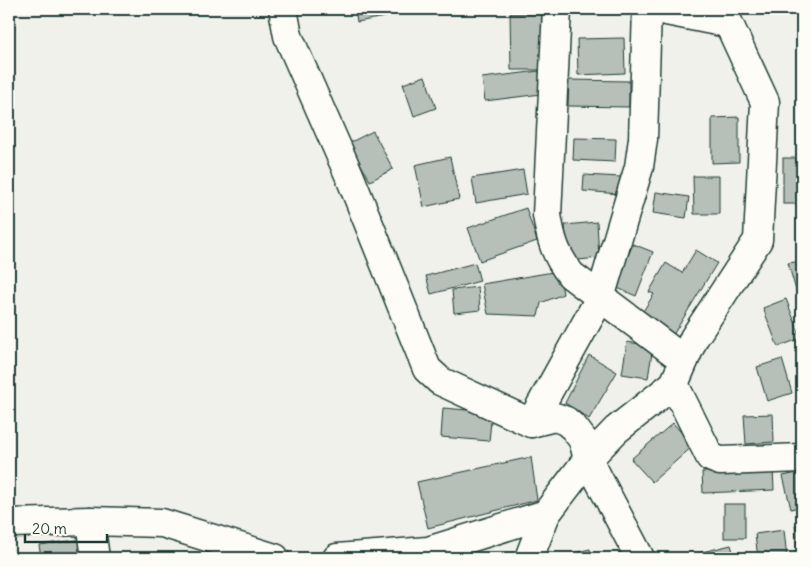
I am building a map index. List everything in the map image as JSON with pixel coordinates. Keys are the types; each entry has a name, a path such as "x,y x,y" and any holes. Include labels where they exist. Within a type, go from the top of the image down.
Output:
{"street":[{"path":"283,9 288,36 350,177 427,368 440,381 531,423 555,417 566,421 583,440 588,459 640,558"},
{"path":"557,9 548,223 558,259 570,275 600,298 679,372 710,456 720,461 802,458"},
{"path":"531,423 600,298 642,154 647,9"},
{"path":"529,558 546,514 588,459 616,430 679,372 694,338 758,240 765,102 724,16 656,9"},
{"path":"338,558 428,551 546,514"},
{"path":"90,521 95,558"},
{"path":"9,523 123,521 162,523 275,558"}],"building":[{"path":"355,9 389,9 390,16 357,22"},
{"path":"402,9 516,9 402,12"},
{"path":"510,13 548,13 549,70 511,70"},
{"path":"624,38 625,73 578,75 577,39"},
{"path":"539,71 541,94 485,101 482,78"},
{"path":"425,76 436,108 414,116 403,84"},
{"path":"569,80 629,81 629,107 568,106"},
{"path":"739,117 739,162 712,163 712,118"},
{"path":"373,131 393,169 370,181 349,143"},
{"path":"574,138 616,139 615,162 573,160"},
{"path":"450,157 459,199 424,207 415,165"},
{"path":"783,158 802,158 802,204 783,204"},
{"path":"523,170 527,194 476,203 472,178"},
{"path":"584,175 621,177 620,194 583,191"},
{"path":"693,176 719,176 719,214 694,214"},
{"path":"656,192 689,197 686,218 653,213"},
{"path":"526,208 537,241 480,261 468,228"},
{"path":"597,222 599,258 568,261 565,225"},
{"path":"633,244 653,252 636,296 615,287"},
{"path":"696,250 717,263 673,335 640,316 654,294 649,292 666,263 682,273"},
{"path":"802,261 802,311 788,263"},
{"path":"475,263 480,281 431,294 426,276"},
{"path":"559,271 563,294 541,303 538,316 488,314 482,284"},
{"path":"478,287 480,310 454,313 452,290"},
{"path":"786,299 801,338 778,347 763,308"},
{"path":"627,342 653,346 648,378 622,374"},
{"path":"589,355 617,372 589,419 565,403"},
{"path":"782,359 792,393 767,401 757,367"},
{"path":"443,408 492,412 489,441 441,437"},
{"path":"773,414 774,442 746,444 744,415"},
{"path":"800,420 802,420 802,441 801,441"},
{"path":"673,423 693,446 652,482 631,459"},
{"path":"531,457 537,500 428,528 417,482"},
{"path":"773,469 774,490 703,493 702,472"},
{"path":"802,472 802,506 791,509 783,476"},
{"path":"724,504 745,504 745,538 724,538"},
{"path":"802,524 802,553 798,554 795,525"},
{"path":"784,530 787,558 758,558 755,534"},
{"path":"84,539 87,558 41,558 39,545"},
{"path":"731,545 735,558 691,558 690,555"},
{"path":"590,549 592,558 574,558 573,553"}]}
